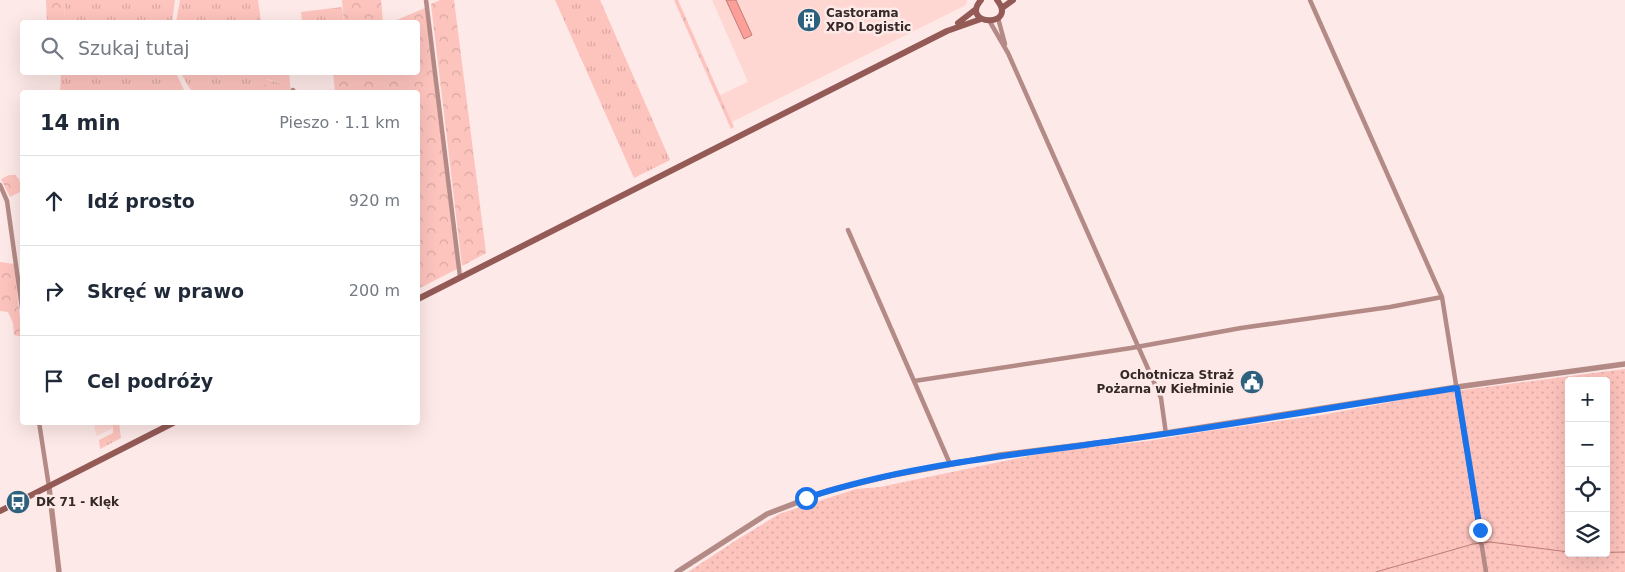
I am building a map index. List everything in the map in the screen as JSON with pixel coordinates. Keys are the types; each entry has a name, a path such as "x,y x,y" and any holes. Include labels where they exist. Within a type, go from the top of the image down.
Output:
{"main road":[{"path":"420,298 947,30 969,16 976,9 980,0"},
{"path":"947,30 981,19 990,22 998,18 1002,8 998,0"},
{"path":"1002,8 1013,0"},
{"path":"976,9 981,19"},
{"path":"0,512 169,425"}],"street":[{"path":"426,0 460,277"},
{"path":"1310,0 1442,296 1486,572"},
{"path":"998,18 1008,53"},
{"path":"990,22 1008,53 1161,398 1166,434"},
{"path":"0,184 8,201 20,293"},
{"path":"848,230 950,464"},
{"path":"914,381 1241,328 1390,307 1442,296"},
{"path":"677,572 759,519 800,501 842,487 950,464 1000,456 1166,434 1457,388 1625,364"},
{"path":"39,425 60,572"}],"shaded area":[{"path":"712,0 967,0 966,5 732,122 720,95 748,82"},
{"path":"726,0 736,0 752,35 744,39"},
{"path":"94,425 113,425 113,428 96,436"}],"green space":[{"path":"46,0 65,0 64,20 47,20"},
{"path":"65,0 175,0 172,20 64,20"},
{"path":"180,0 258,0 261,20 176,20"},
{"path":"342,0 381,0 383,20 344,20"},
{"path":"440,0 454,0 486,253 462,266 431,4"},
{"path":"555,0 600,0 670,160 634,178"},
{"path":"674,0 678,0 734,127 731,129"},
{"path":"342,7 344,20 302,20 301,12"},
{"path":"425,8 457,269 420,288 420,90 335,90 333,75 420,75 420,20 397,20"},
{"path":"61,75 177,75 184,90 60,90"},
{"path":"182,75 267,75 268,80 290,83 291,90 268,90 265,87 252,88 252,90 191,90"},
{"path":"267,75 289,75 290,83 280,83 267,79"},
{"path":"263,82 269,90 252,90 252,88"},
{"path":"9,175 15,175 19,179 20,192 10,197 1,179"},
{"path":"0,262 14,264 20,336 14,335 13,323 8,312 0,311"},
{"path":"1625,369 1625,572 688,572 779,514 856,489 880,487 1053,451 1148,441 1322,415 1432,394"},
{"path":"113,425 119,425 121,438 100,449 99,440 113,433"}],"waterway":[{"path":"1376,572 1473,544 1490,542 1565,551"},
{"path":"1610,552 1625,552"}],"place":[{"name":"Castorama XPO Logistic","path":"809,20"},
{"name":"Ochotnicza Straż Pożarna w Kiełminie","path":"1252,382"},
{"name":"DK 71 - Klęk","path":"18,502"}],"route":[{"path":"806,498 837,488 888,476 1000,456 1121,440 1457,388 1480,530"}]}
